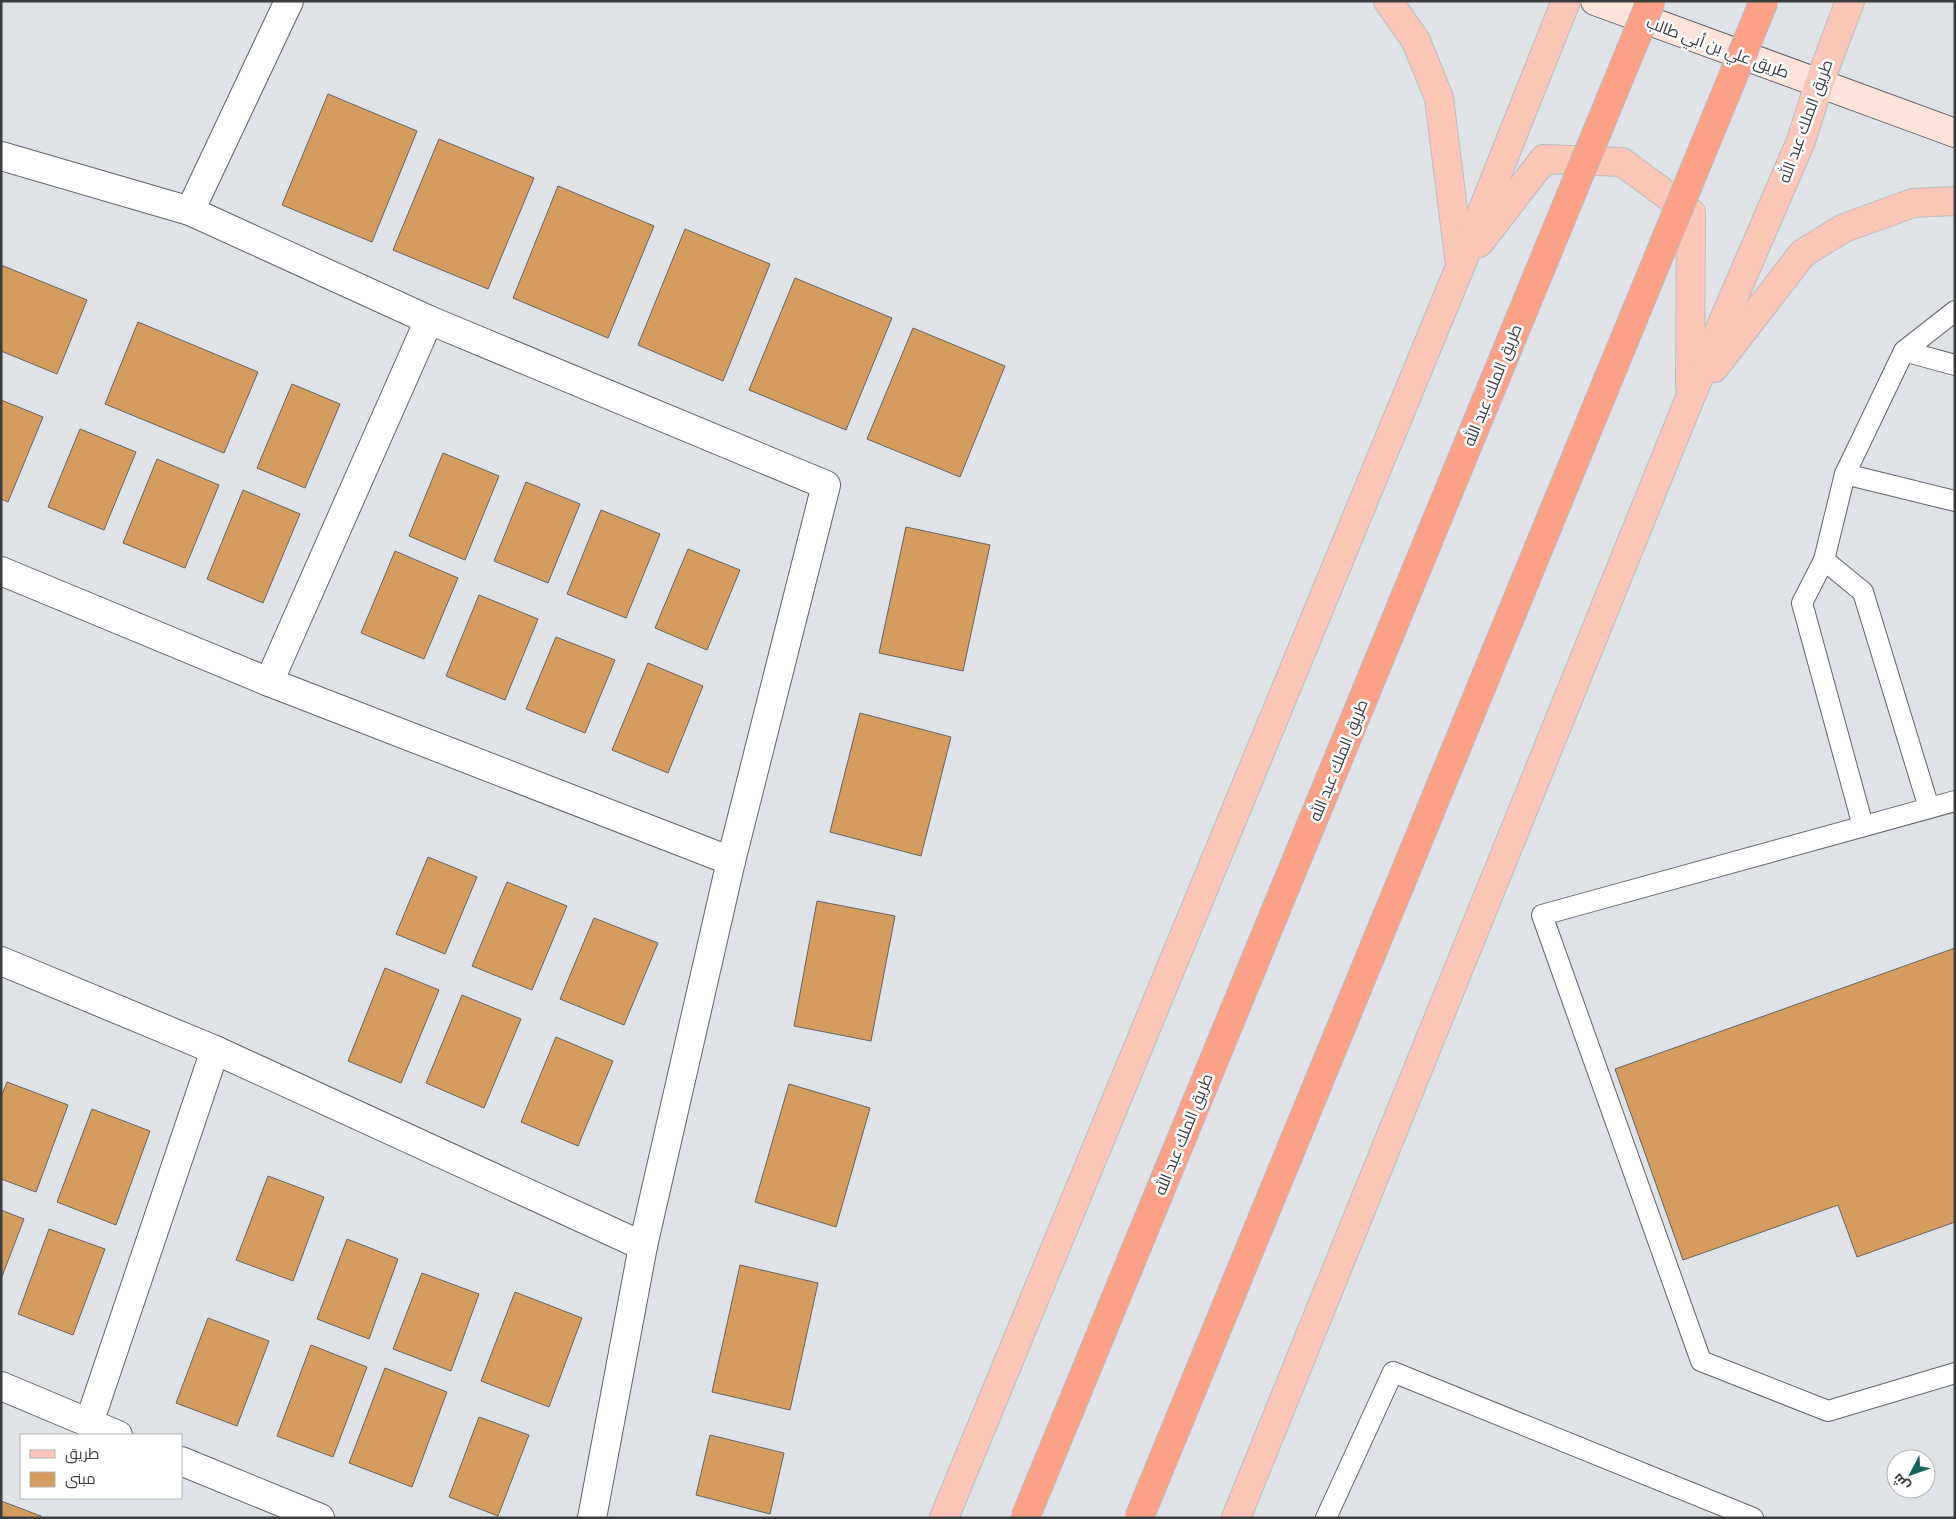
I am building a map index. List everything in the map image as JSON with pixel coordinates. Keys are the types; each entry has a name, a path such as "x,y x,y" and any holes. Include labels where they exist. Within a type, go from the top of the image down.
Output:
{"highway":[{"name":"طريق الملك عبد الله","path":"1025,1518 1651,1"},
{"path":"1139,1518 1764,1"}],"main road":[{"path":"1388,1 1416,41 1439,98 1460,267"},
{"path":"944,1518 1460,267 1566,1"},
{"name":"طريق علي بن أبي طالب","path":"1595,1 1819,84 1878,103 1955,133"},
{"name":"طريق الملك عبد الله","path":"1236,1518 1690,398 1801,141 1819,84 1850,1"},
{"path":"1460,267 1544,159 1622,162 1691,213 1690,398"},
{"path":"1690,398 1803,253 1844,228 1913,203 1955,201"}],"street":[{"path":"190,210 289,1"},
{"path":"1,156 190,210 429,320 826,485 731,861 643,1246 592,1518"},
{"path":"269,682 429,320"},
{"path":"1,571 269,682 731,861"},
{"path":"1,961 215,1050 643,1246"},
{"path":"89,1423 215,1050"},
{"path":"1,1386 116,1434"},
{"path":"182,1461 320,1518"}],"lane":[{"path":"1863,826 1802,603 1824,560 1845,474 1904,351 1955,312"},
{"path":"1904,351 1955,365"},
{"path":"1845,474 1955,501"},
{"path":"1824,560 1863,592 1929,808"},
{"path":"1955,801 1542,915 1701,1361 1828,1411 1955,1373"},
{"path":"1326,1518 1393,1372 1753,1518"}],"building":[{"path":"328,94 417,131 372,242 282,205"},
{"path":"439,139 534,178 488,289 393,250"},
{"path":"558,186 654,226 608,338 513,298"},
{"path":"685,229 770,264 723,381 638,345"},
{"path":"1,265 87,300 57,374 1,351"},
{"path":"795,278 892,318 846,430 749,390"},
{"path":"138,322 258,372 224,453 105,404"},
{"path":"913,328 1005,366 960,477 867,439"},
{"path":"292,384 340,404 305,488 257,468"},
{"path":"1,400 43,417 8,502 1,499"},
{"path":"80,429 136,452 104,530 48,507"},
{"path":"443,453 499,476 465,560 409,536"},
{"path":"157,459 219,485 185,568 123,543"},
{"path":"526,482 580,504 548,583 494,561"},
{"path":"243,490 300,514 263,603 207,579"},
{"path":"601,510 660,534 626,618 567,594"},
{"path":"906,527 990,545 963,671 879,653"},
{"path":"688,549 740,570 707,650 655,628"},
{"path":"395,551 458,578 424,659 361,633"},
{"path":"479,595 538,619 505,700 446,676"},
{"path":"556,637 615,660 585,733 526,709"},
{"path":"648,663 703,686 668,773 612,750"},
{"path":"860,713 951,737 921,856 830,832"},
{"path":"428,857 477,877 445,954 396,934"},
{"path":"507,882 567,906 532,990 472,966"},
{"path":"817,901 895,916 871,1041 794,1026"},
{"path":"594,918 658,943 624,1025 560,999"},
{"path":"1955,948 1955,1222 1857,1257 1838,1205 1683,1260 1615,1069"},
{"path":"385,968 439,990 401,1083 348,1061"},
{"path":"462,995 521,1019 484,1108 426,1083"},
{"path":"556,1037 613,1061 578,1146 521,1122"},
{"path":"7,1082 68,1105 36,1192 1,1179 1,1097"},
{"path":"789,1084 870,1108 836,1227 755,1202"},
{"path":"92,1109 150,1131 116,1225 57,1202"},
{"path":"268,1176 324,1197 293,1281 236,1260"},
{"path":"1,1210 24,1219 1,1279"},
{"path":"49,1229 105,1249 73,1335 18,1314"},
{"path":"347,1239 398,1259 369,1339 317,1319"},
{"path":"740,1265 818,1283 790,1410 712,1392"},
{"path":"422,1273 479,1294 451,1371 393,1349"},
{"path":"515,1292 582,1318 549,1407 481,1381"},
{"path":"208,1318 269,1341 237,1426 176,1403"},
{"path":"311,1345 367,1367 333,1457 277,1436"},
{"path":"385,1368 447,1392 412,1487 349,1463"},
{"path":"479,1417 529,1435 498,1516 449,1497"},
{"path":"710,1435 784,1453 770,1514 696,1495"},
{"path":"1,1501 41,1516 41,1518 1,1518"}]}
